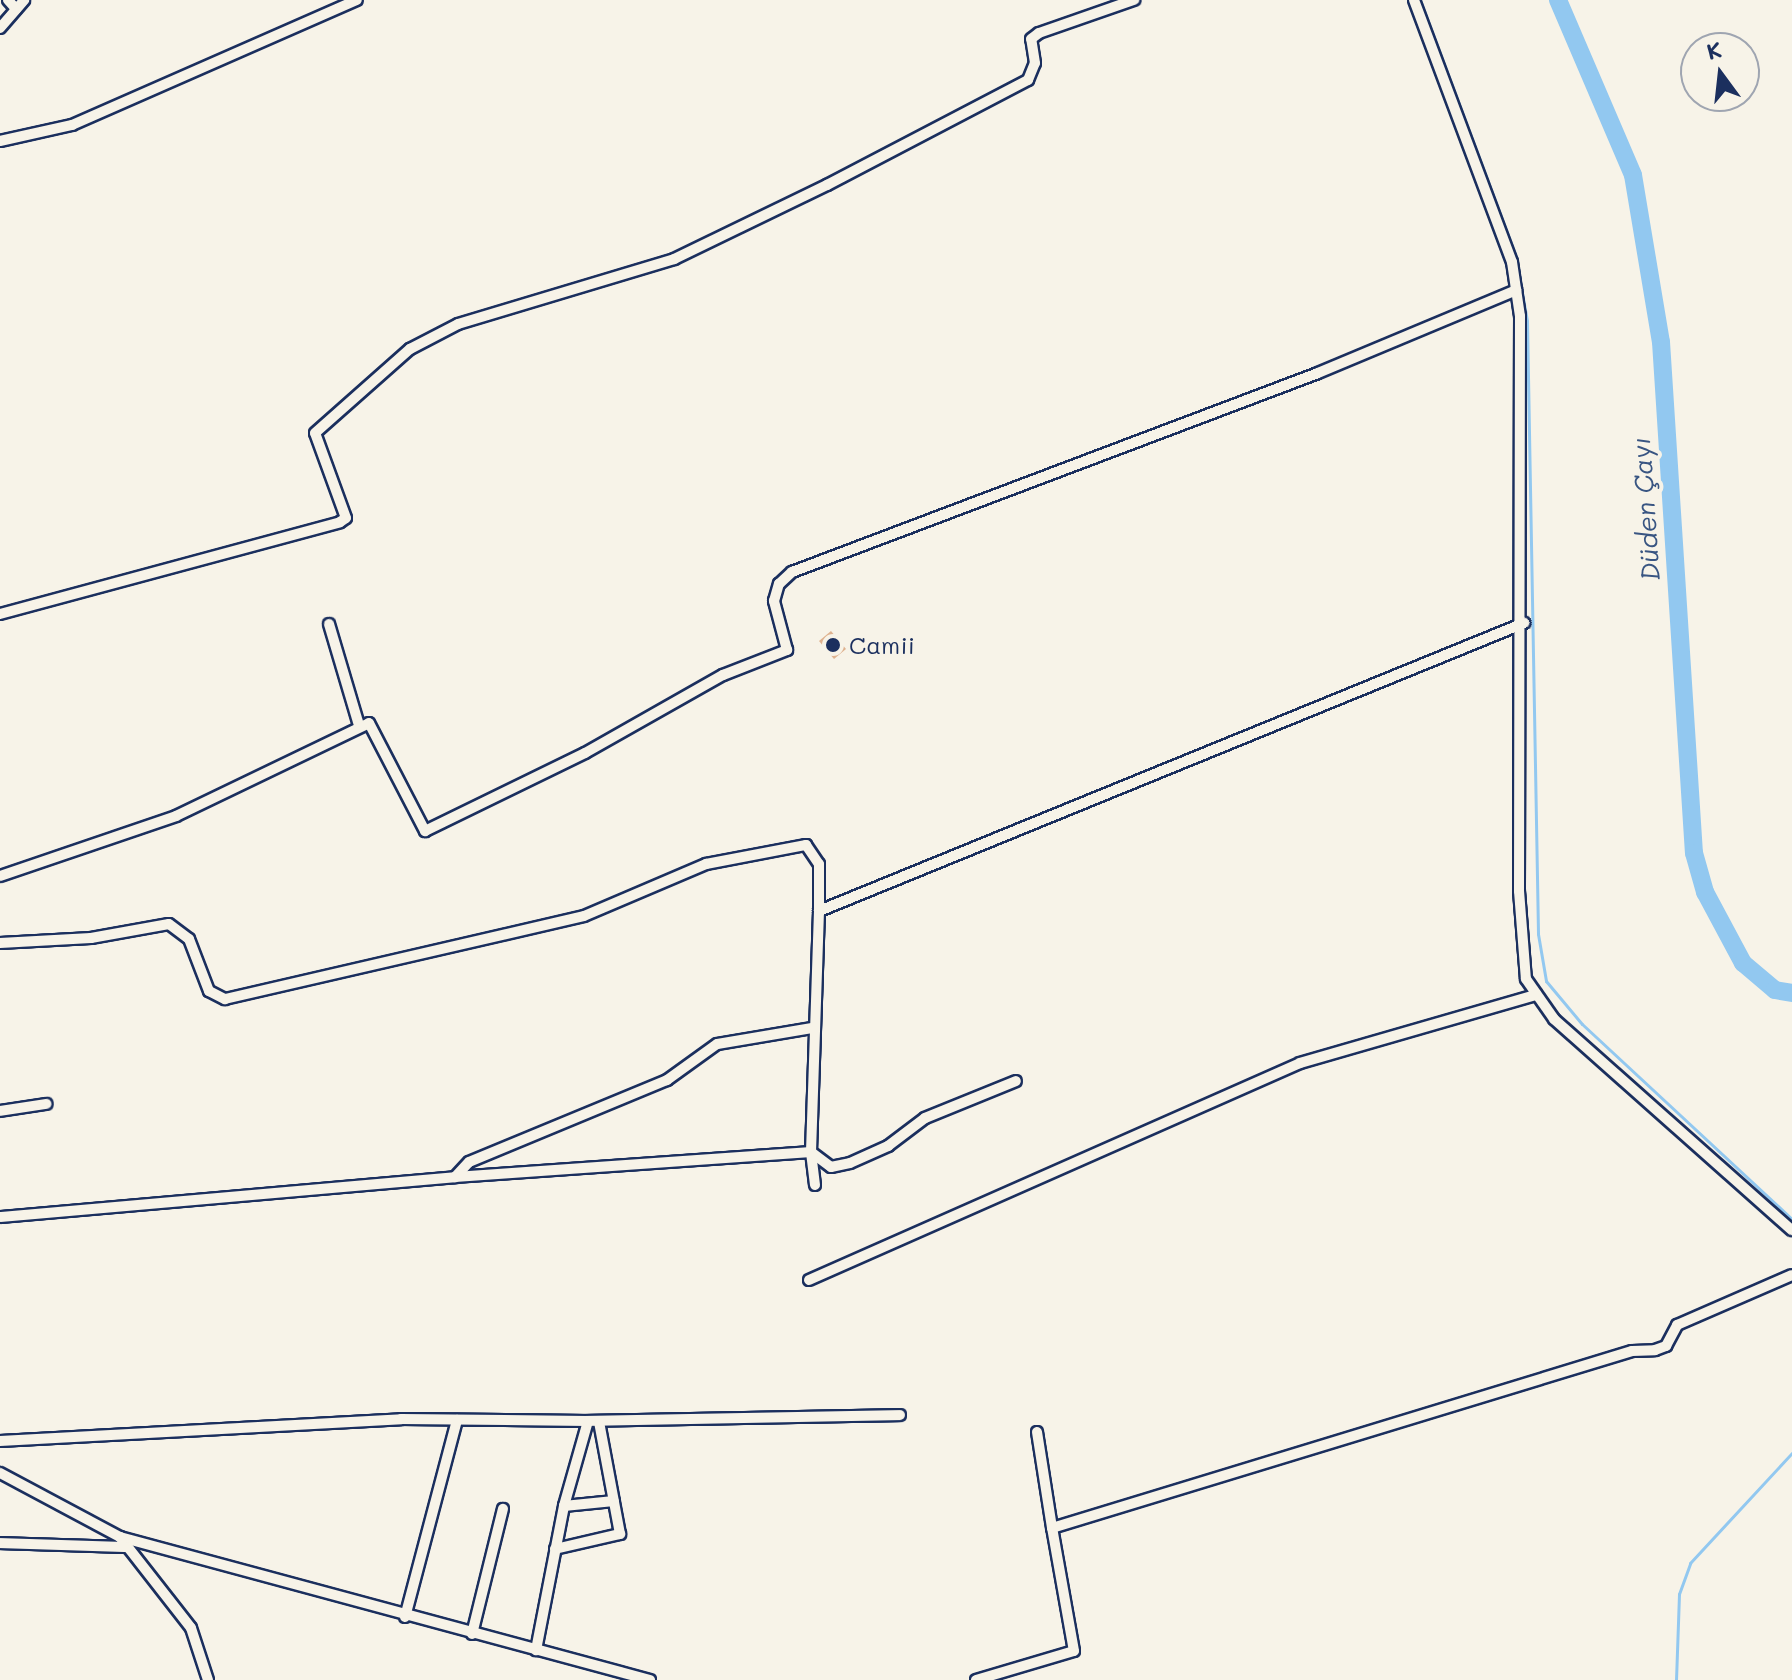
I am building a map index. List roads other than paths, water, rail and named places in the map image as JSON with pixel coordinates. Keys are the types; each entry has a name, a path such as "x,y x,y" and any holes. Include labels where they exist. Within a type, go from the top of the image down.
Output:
{"street":[{"path":"8,0 16,9"},
{"path":"0,28 24,0"},
{"path":"0,141 72,125 357,0"},
{"path":"0,614 340,522 346,518 315,433 410,349 458,324 674,259 1014,89 1028,80 1035,63 1031,39 1039,33 1134,0"},
{"path":"1414,0 1512,262 1516,290 1524,623 1519,891 1522,960 1536,995 1554,1019 1792,1230"},
{"path":"0,876 176,816 359,725 375,728 411,815 425,831 585,753 723,675 779,656 787,650 774,601 779,584 792,572 1318,373 1516,290"},
{"path":"819,911 1524,623"},
{"path":"329,624 359,725"},
{"path":"0,943 91,938 169,924 189,939 209,991 225,999 584,916 706,864 806,845 819,864 812,1028 811,1152 815,1185"},
{"path":"809,1280 1300,1063 1536,995"},
{"path":"455,1177 469,1162 667,1080 717,1044 812,1028"},
{"path":"0,1217 455,1177 811,1152 831,1167 850,1163 888,1146 925,1118 1016,1081"},
{"path":"0,1111 46,1104"},
{"path":"1052,1528 1632,1351 1655,1350 1666,1346 1677,1325 1792,1275"},
{"path":"0,1441 457,1420 594,1422 900,1415"},
{"path":"405,1617 457,1420"},
{"path":"555,1549 620,1534 594,1422"},
{"path":"536,1650 564,1506 594,1422"},
{"path":"976,1680 1074,1651 1037,1432"},
{"path":"0,1473 120,1537 405,1617 650,1680"},
{"path":"564,1506 614,1501"},
{"path":"472,1634 503,1509"},
{"path":"120,1537 191,1628 208,1680"},
{"path":"0,1543 127,1547"}],"waterway":[{"path":"1420,0 1515,254 1527,321 1538,934 1546,981 1582,1024 1792,1219"},
{"name":"Düden Çayı","path":"1558,0 1633,175 1661,342 1694,853 1705,892 1743,963 1775,990 1792,993"},
{"path":"1676,1680 1679,1594 1690,1563 1792,1453"}],"place":[{"name":"Camii","path":"833,645"}]}
